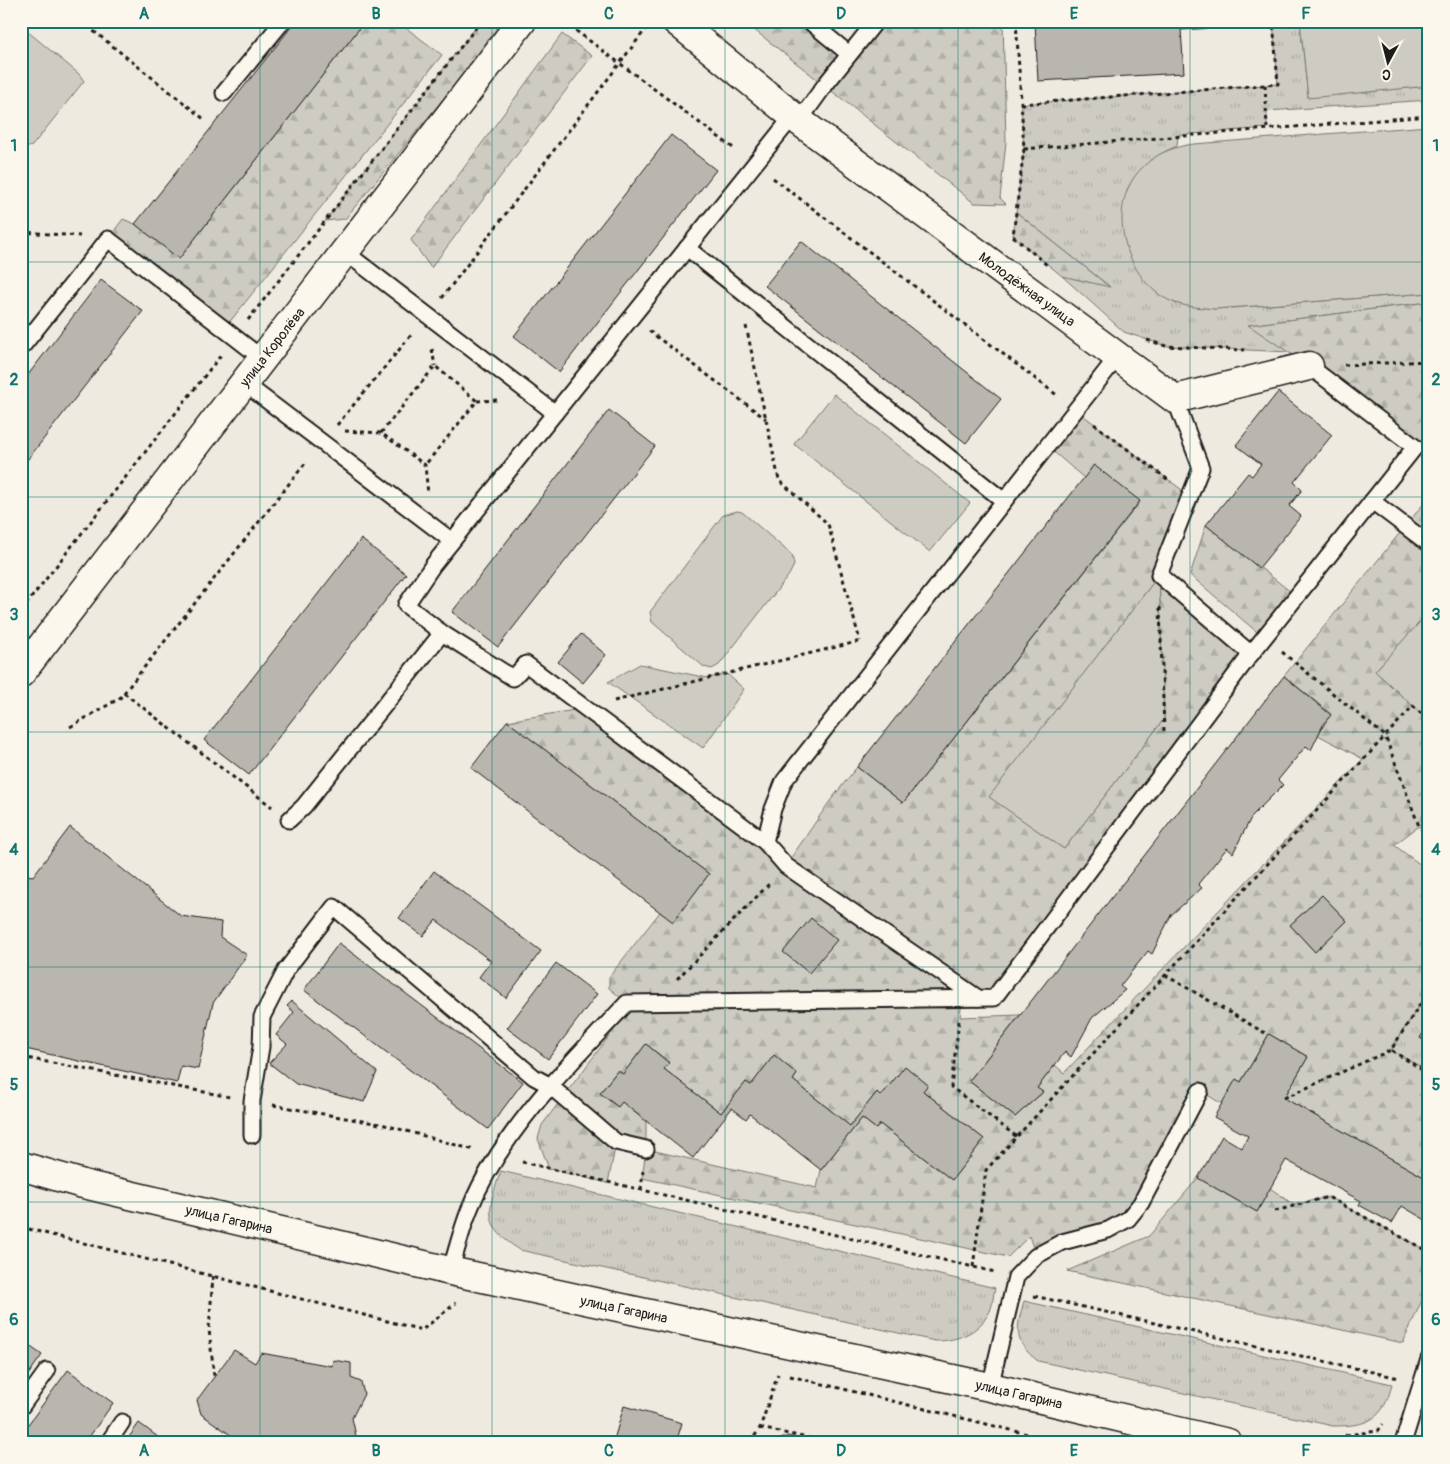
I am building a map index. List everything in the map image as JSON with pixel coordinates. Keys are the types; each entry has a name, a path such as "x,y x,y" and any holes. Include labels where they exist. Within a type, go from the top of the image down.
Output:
{"main road":[{"name":"улица Королёва","path":"21,673 522,21"},
{"name":"Молодёжная улица","path":"676,21 796,118 1176,399"},
{"path":"1176,399 1309,366"},
{"name":"улица Гагарина","path":"21,1166 83,1184 450,1271 990,1387 1228,1443"}],"lane":[{"path":"224,93 283,21"},
{"path":"809,21 850,54"},
{"path":"876,21 796,118 754,164 432,565 406,605 442,633 513,678 526,664 765,842 786,866 978,998"},
{"path":"21,348 108,239 263,359"},
{"path":"687,248 1004,501"},
{"path":"345,252 555,413"},
{"path":"765,842 773,809 784,781 1118,356"},
{"path":"450,1271 471,1206 497,1156 549,1085 627,1002 994,998 1251,654 1415,447 1309,366"},
{"path":"244,383 328,436 452,541"},
{"path":"1176,399 1201,468 1159,575 1251,654"},
{"path":"1372,501 1429,544"},
{"path":"289,820 304,806 442,633"},
{"path":"252,1135 252,1101 260,1047 262,1017 286,970 334,907 534,1077 549,1085 616,1142 646,1149"},
{"path":"990,1387 1016,1277 1036,1256 1062,1242 1108,1230 1128,1219 1142,1203 1200,1091"},
{"path":"1403,1443 1429,1359"},
{"path":"21,1407 47,1371"},
{"path":"108,1443 122,1422"}],"path":[{"path":"81,21 204,119"},
{"path":"21,611 481,21"},
{"path":"563,21 622,63 1190,496"},
{"path":"70,727 120,698 328,436 428,315 622,63 651,21"},
{"path":"1016,21 1024,149 1013,236 1050,268"},
{"path":"1021,104 1278,84 1273,21"},
{"path":"1264,85 1267,128"},
{"path":"1024,149 1429,116"},
{"path":"21,232 108,239"},
{"path":"738,288 779,480 828,524 860,641"},
{"path":"631,318 766,420"},
{"path":"1141,338 1166,346 1251,351"},
{"path":"1309,366 1429,361"},
{"path":"381,433 435,366 477,401 425,465 431,524"},
{"path":"328,436 381,433 425,465"},
{"path":"1159,575 1165,769"},
{"path":"587,708 903,631"},
{"path":"1264,638 1385,736 1419,826 1429,838"},
{"path":"124,693 289,820"},
{"path":"973,1267 986,1170 1413,706 1429,721"},
{"path":"654,1002 786,866"},
{"path":"1165,975 1265,1033"},
{"path":"1284,1098 1391,1050 1429,990"},
{"path":"962,998 951,1087 1017,1136"},
{"path":"1391,1050 1429,1074"},
{"path":"21,1058 385,1125 497,1156 1003,1274 1034,1296 1422,1384"},
{"path":"1275,1210 1328,1197 1429,1252"},
{"path":"21,1226 422,1330 463,1297"},
{"path":"213,1276 209,1329 214,1376"},
{"path":"769,1371 1064,1443"},
{"path":"750,1443 760,1428 778,1374"},
{"path":"1345,1443 1346,1435 1378,1431 1384,1423"},
{"path":"760,1428 832,1443"}],"green space":[{"path":"365,21 397,21 442,55 224,329 108,239 123,219 135,224 179,259"},
{"path":"481,21 507,21 345,219 325,221"},
{"path":"743,21 809,21 849,54 876,21 1003,21 1006,142 1000,198 1006,204 974,203"},
{"path":"1273,21 1300,21 1308,97 1429,86 1429,100 1267,111 1267,128 1178,135 1177,146 1148,162 1128,188 1174,303 1215,309 1429,293 1429,302 1249,325 1289,352 1166,346 1124,332 1062,276 1109,286 1016,212 1024,149 1021,104 1278,84"},
{"path":"1300,21 1429,21 1429,86 1308,98"},
{"path":"21,26 79,74 84,81 32,146 25,148 21,146"},
{"path":"562,34 592,56 431,268 411,240"},
{"path":"1429,126 1429,293 1215,309 1195,307 1181,305 1163,297 1150,287 1139,274 1131,258 1125,242 1122,224 1123,207 1127,191 1135,176 1147,163 1169,150 1194,144"},
{"path":"1016,212 1110,287 1062,276 1013,236"},
{"path":"1429,302 1429,432 1415,447 1309,366 1248,325"},
{"path":"834,394 970,503 930,552 794,444"},
{"path":"1076,410 1190,496 1159,575 1251,654 994,998 962,999 960,1017 1020,1015 969,1081 1015,1117 1042,1093 1037,1088 1055,1065 1064,1073 1363,759 1318,735 1331,714 1284,676 1429,497 1429,613 1375,671 1429,721 1429,838 1419,826 1394,845 1429,871 1429,990 1391,1050 1429,1072 1429,1180 1284,1098 1308,1057 1269,1034 1241,1082 1236,1080 1222,1104 1201,1091 1128,1219 1036,1256 1029,1236 1008,1257 642,1178 646,1149 616,1143 608,1183 549,1169 538,1139 542,1125 616,1027 627,1003 609,988 609,977 660,912 673,921 709,874 507,721 587,708 786,865 830,801 857,767 903,803 1140,502 1084,478 1047,446","holes":["1159,575 1164,719 1064,849 990,797","1322,895 1347,921 1315,952 1290,925","646,1044 669,1062 664,1069 721,1113 746,1082 751,1085 774,1056 797,1074 793,1080 850,1126 877,1092 881,1096 905,1067 928,1085 923,1091 984,1139 952,1180 880,1124 876,1129 862,1118 821,1170 817,1188 646,1149 646,1122 622,1102 617,1107 600,1093 618,1070 623,1074"]},
{"path":"737,511 742,512 792,555 794,565 789,575 719,665 712,669 704,667 652,622 650,612 723,515"},
{"path":"1206,525 1296,596 1264,638 1190,575"},
{"path":"1159,575 1164,719 1064,849 989,797"},
{"path":"1429,613 1429,721 1375,671"},
{"path":"640,664 708,678 727,674 744,689 703,748 608,682"},
{"path":"1429,990 1429,1025 1420,1038 1429,1043 1429,1074 1391,1050"},
{"path":"501,1171 995,1288 992,1306 985,1319 974,1330 959,1337 935,1341 520,1250 499,1233 491,1216 493,1196"},
{"path":"1198,1178 1257,1212 1270,1188 1294,1205 1328,1197 1429,1252 1429,1284 1403,1343 1067,1271 1149,1236"},
{"path":"1024,1301 1392,1384 1384,1406 1373,1418 1356,1424 1333,1426 1038,1361 1024,1348 1020,1341 1018,1327"}],"building":[{"path":"296,21 365,21 179,259 135,224"},
{"path":"1035,21 1244,21 1244,26 1181,30 1184,73 1038,81"},
{"path":"671,135 716,170 559,372 514,336"},
{"path":"801,241 1001,399 966,443 765,286"},
{"path":"101,280 143,311 21,468 21,384"},
{"path":"1278,392 1332,435 1294,482 1302,490 1289,506 1301,516 1259,568 1206,525 1248,473 1252,476 1261,464 1236,445"},
{"path":"609,410 655,446 498,647 452,612"},
{"path":"1094,465 1140,501 903,803 857,767"},
{"path":"361,539 406,574 249,775 204,740"},
{"path":"581,634 606,655 583,683 558,662"},
{"path":"1284,676 1331,715 1324,723 1311,750 1306,746 1278,780 1283,785 1252,816 1233,853 1227,848 1198,884 1202,888 1171,915 1152,954 1148,951 1120,986 1125,990 1092,1018 1071,1057 1065,1052 1037,1088 1043,1092 1015,1117 969,1081"},
{"path":"507,721 709,874 673,922 471,768"},
{"path":"70,827 181,916 221,922 220,937 247,955 213,1003 198,1069 181,1066 177,1083 21,1048 21,874 33,876"},
{"path":"434,871 541,951 506,998 479,977 491,961 436,920 423,936 399,918"},
{"path":"1322,895 1347,921 1315,952 1290,925"},
{"path":"811,918 837,940 809,973 783,952"},
{"path":"339,943 523,1082 488,1129 304,990"},
{"path":"556,963 597,994 548,1059 507,1028"},
{"path":"292,1001 377,1072 364,1102 296,1084 269,1063 287,1044 276,1035 294,1012 287,1006"},
{"path":"1429,1024 1429,1043 1420,1038"},
{"path":"1269,1034 1308,1057 1284,1098 1429,1180 1429,1222 1402,1206 1392,1223 1359,1205 1361,1201 1286,1160 1257,1212 1198,1178 1222,1136 1242,1148 1248,1136 1214,1117 1236,1079 1241,1082"},
{"path":"646,1044 669,1063 664,1069 721,1113 746,1082 751,1085 774,1055 797,1074 793,1080 850,1126 877,1092 881,1096 905,1066 928,1085 923,1091 984,1139 952,1180 880,1124 876,1129 862,1118 821,1170 750,1114 746,1119 732,1108 693,1158 622,1102 618,1107 600,1093 618,1070 623,1074"},
{"path":"21,1340 42,1355 21,1385"},
{"path":"234,1350 255,1363 261,1353 332,1366 333,1360 351,1363 351,1378 361,1382 364,1394 352,1418 356,1436 353,1443 242,1443 201,1414 197,1400"},
{"path":"68,1370 113,1403 85,1443 28,1443 21,1438 21,1434"},
{"path":"624,1406 682,1423 676,1443 613,1443"},
{"path":"139,1423 166,1443 125,1443"},
{"path":"788,1436 817,1443 772,1443"}]}
